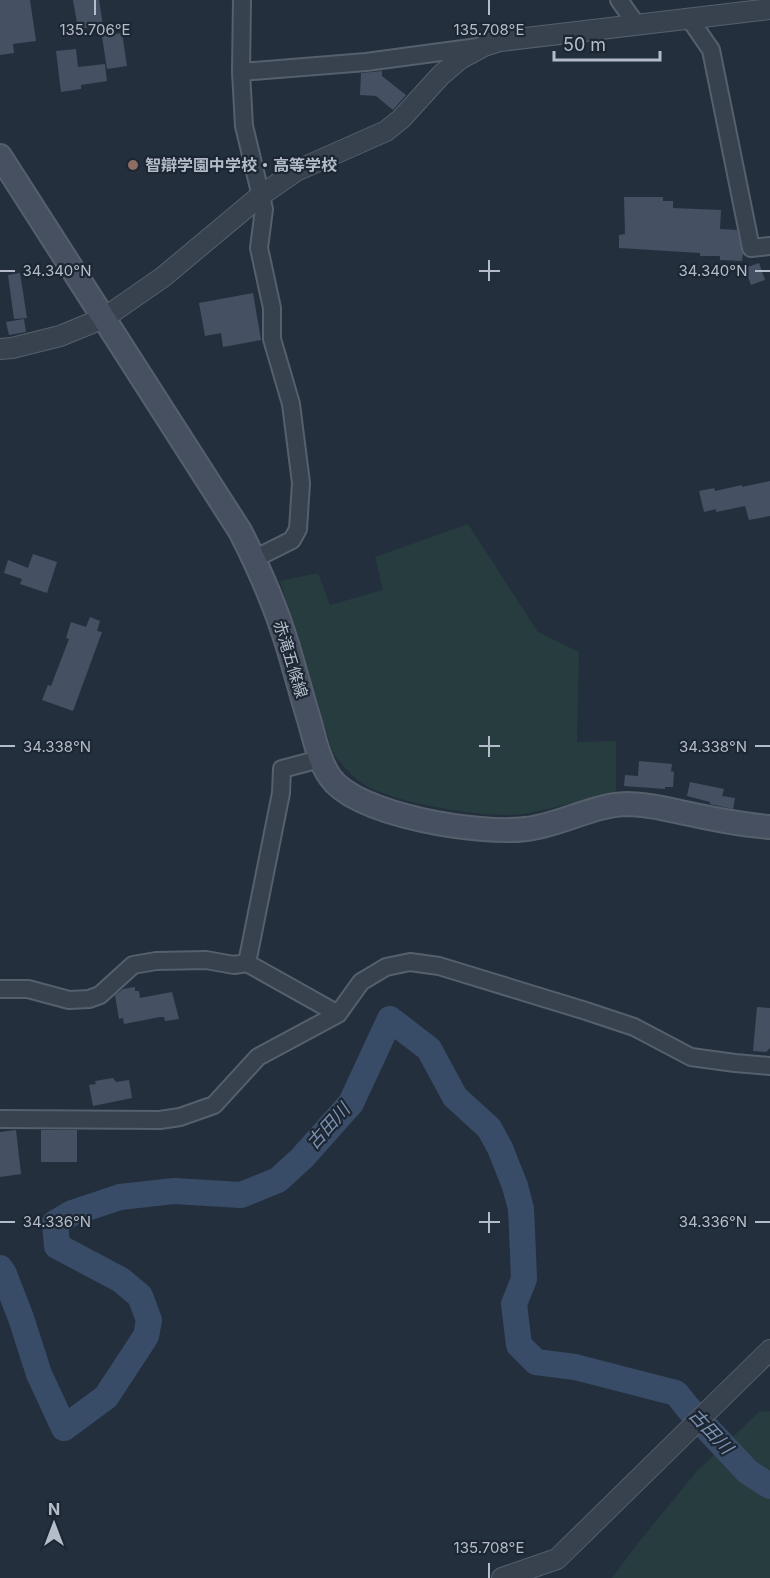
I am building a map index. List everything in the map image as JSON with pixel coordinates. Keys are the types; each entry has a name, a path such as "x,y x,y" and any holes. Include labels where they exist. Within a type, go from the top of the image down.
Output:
{"main road":[{"name":"赤滝五條線","path":"0,156 224,505 254,559 268,590 286,642 320,759 331,778 342,790 362,802 451,826 506,831 528,829 609,806 625,804 645,805 740,824 770,827"}],"street":[{"path":"242,0 241,72 244,126 264,209 259,248 272,308 272,339 291,404 301,483 298,529 292,540 254,559"},
{"path":"620,0 636,24"},
{"path":"241,72 366,62 484,46 500,41 770,9"},
{"path":"689,18 711,50 751,248 770,246"},
{"path":"0,349 60,336 104,318 163,277 260,196 296,171 386,131 401,119 454,64 484,46"},
{"path":"247,963 281,793 282,769 320,759"},
{"path":"0,989 28,989 69,1000 89,999 100,994 133,965 156,961 206,960 234,965 247,963 338,1014"},
{"path":"0,1119 160,1120 180,1117 214,1105 258,1057 338,1014 361,982 386,967 410,962 440,966 634,1027 692,1057 770,1066"},
{"path":"502,1578 557,1558 770,1350"}],"green space":[{"path":"468,524 538,632 579,652 577,742 616,741 616,792 522,814 465,812 418,803 379,792 356,778 333,754 280,581 318,573 330,605 383,590 375,557"},
{"path":"770,1411 770,1578 612,1578 697,1471 759,1412"}],"building":[{"path":"0,0 30,0 36,41 13,44 14,53 0,55"},
{"path":"73,0 99,0 103,25 78,29"},
{"path":"122,33 127,66 107,69 102,36"},
{"path":"76,49 78,67 105,64 107,81 81,85 81,89 61,92 56,51"},
{"path":"382,71 382,76 406,95 393,110 376,96 360,95 361,73"},
{"path":"624,197 663,197 663,201 673,201 673,208 721,210 720,229 737,230 743,254 742,261 720,260 720,256 700,256 700,253 619,248 619,235 625,234"},
{"path":"759,263 765,280 751,285 745,268"},
{"path":"20,273 27,318 14,319 8,275"},
{"path":"253,293 261,340 223,347 221,333 205,336 199,303"},
{"path":"24,319 26,332 9,335 6,322"},
{"path":"770,481 770,516 749,520 745,506 704,512 699,491 714,488 715,491"},
{"path":"33,554 57,562 47,593 20,584 22,579 4,573 8,560 28,568"},
{"path":"90,617 100,621 97,631 102,632 73,711 42,700 48,685 51,686 69,639 66,638 71,622 86,627"},
{"path":"639,761 672,764 673,787 665,787 665,789 624,786 625,775 638,776"},
{"path":"690,782 724,789 722,796 735,798 733,809 687,796"},
{"path":"135,987 135,991 139,991 140,998 172,992 179,1019 165,1021 164,1017 160,1017 124,1024 123,1018 119,1019 115,995 123,989"},
{"path":"757,1007 770,1008 770,1048 766,1052 753,1051"},
{"path":"113,1078 116,1082 129,1080 132,1098 93,1106 89,1085 96,1084 95,1081"},
{"path":"16,1130 21,1174 0,1177 0,1132"},
{"path":"41,1130 77,1130 77,1162 41,1162"}],"waterway":[{"name":"古田川","path":"0,1268 21,1318 39,1374 64,1428 106,1397 146,1336 149,1320 140,1296 121,1280 57,1246 55,1223 72,1213 120,1197 174,1191 241,1195 278,1180 302,1158 351,1103 390,1019 429,1049 455,1097 489,1128 500,1148 515,1186 521,1209 524,1279 514,1304 519,1345 536,1362 575,1367 676,1393 748,1472 770,1486"}],"place":[{"name":"智辯学園中学校・高等学校","path":"133,165"}]}
